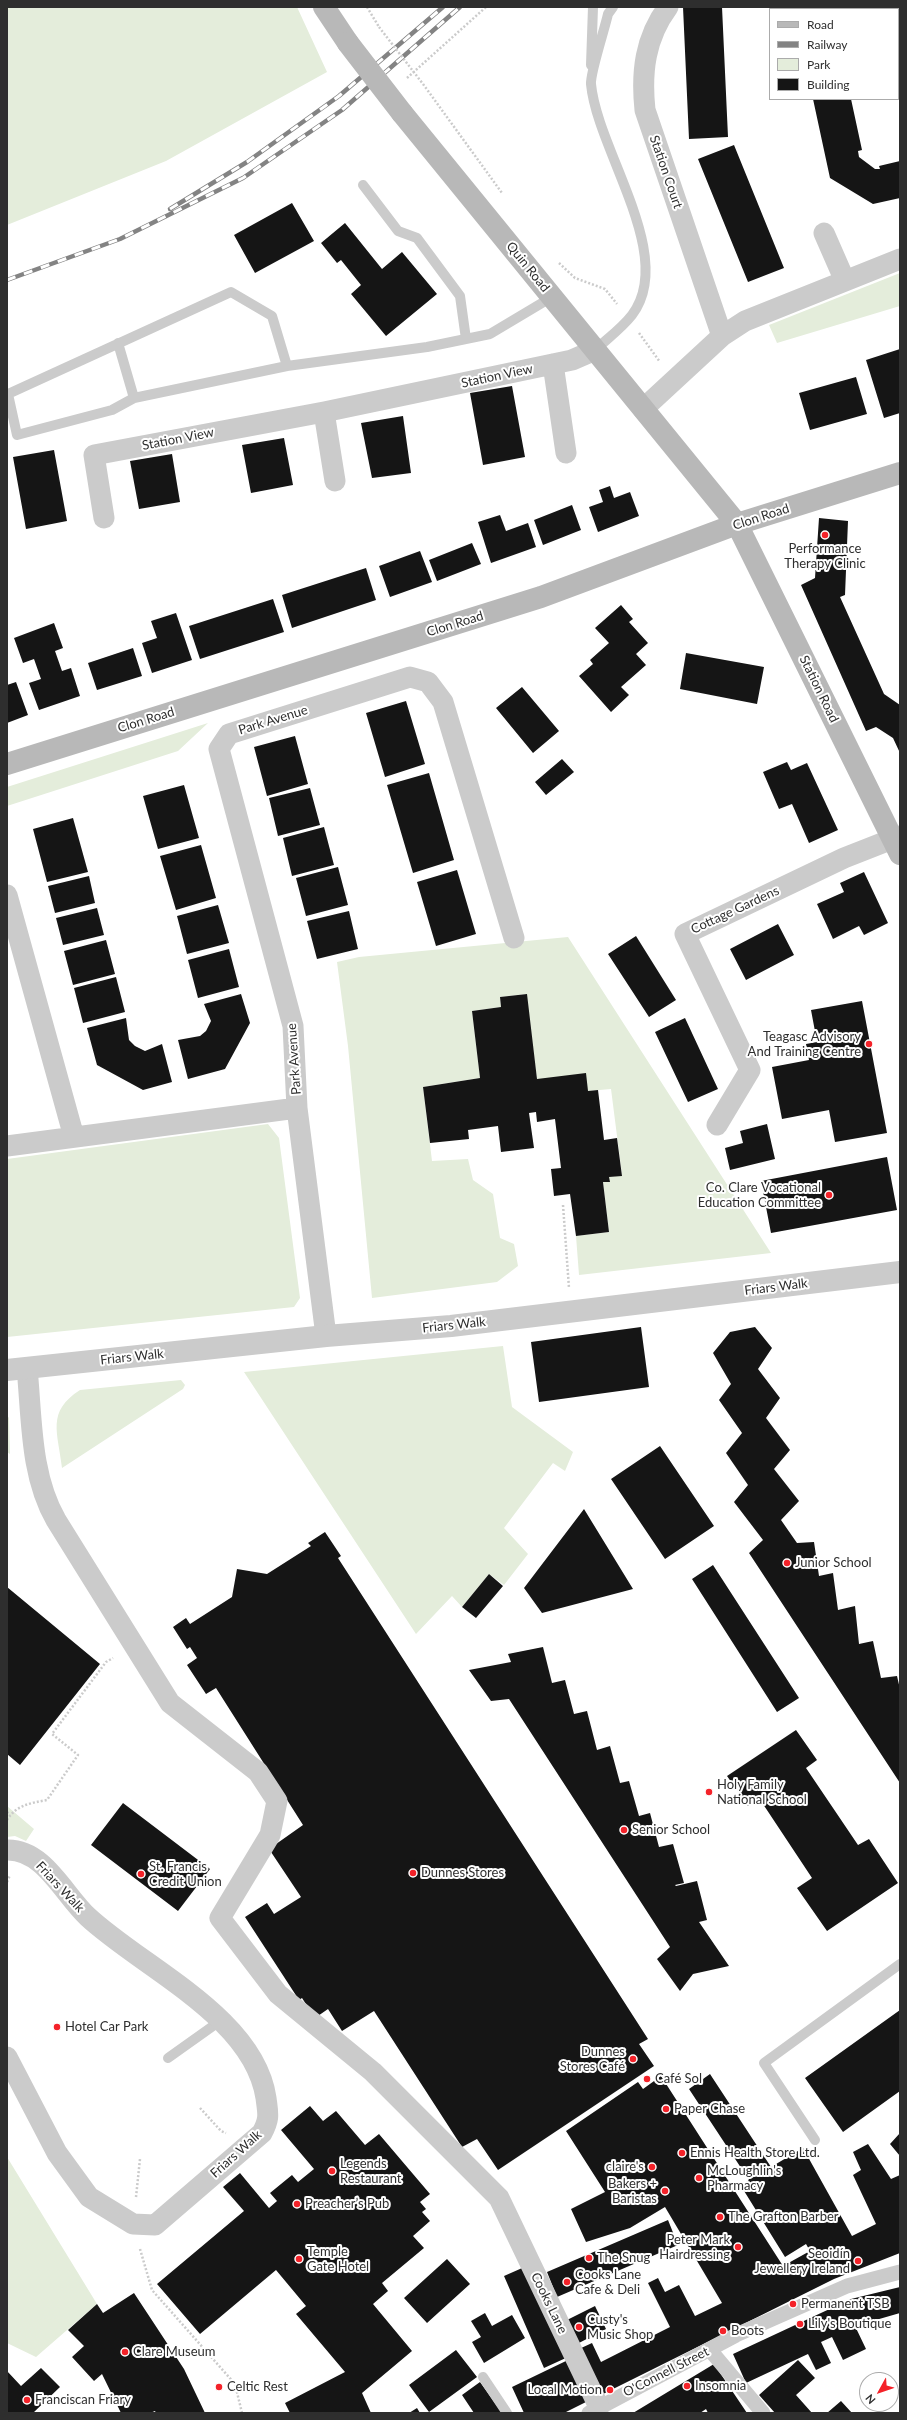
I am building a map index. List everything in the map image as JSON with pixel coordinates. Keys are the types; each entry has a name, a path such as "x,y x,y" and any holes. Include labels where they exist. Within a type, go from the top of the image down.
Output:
{"main road":[{"name":"Quin Road","path":"324,7 348,43 402,113 737,524"},
{"name":"Clon Road","path":"7,764 541,597 737,524 900,473"},
{"name":"Station Road","path":"737,524 898,843"}],"street":[{"name":"Station Court","path":"668,7 657,22 648,47 642,80 645,110 722,336"},
{"path":"824,233 845,281"},
{"path":"643,409 722,336 745,321 900,259"},
{"name":"Station View","path":"104,518 94,455 324,412 572,360 595,350"},
{"path":"553,364 566,453"},
{"path":"324,412 335,481"},
{"name":"Park Avenue","path":"326,1336 297,1108 293,1026 219,749 229,734 410,677 428,682 443,702 514,938"},
{"name":"Cottage Gardens","path":"717,1125 750,1070 685,934 844,858 898,843"},
{"path":"7,895 74,1138"},
{"name":"Park Avenue","path":"7,1146 297,1108"},
{"name":"Friars Walk","path":"17,1369 326,1336 451,1326 900,1272"},
{"path":"17,1369 38,1479 45,1501 133,1644"},
{"name":"Cooks Lane","path":"133,1644 170,1703 258,1772 277,1801 270,1835 220,1918 278,1994 374,2072 499,2198 594,2410"},
{"name":"Friars Walk","path":"7,1850 28,1854 45,1867 88,1917 195,1998 236,2037 263,2082 269,2120 262,2133 155,2225 133,2224 89,2197 57,2153 7,2057"},
{"name":"O'Connell Street","path":"594,2410 736,2335 847,2286 900,2272"},
{"path":"710,2350 763,2413"}],"lane":[{"path":"593,7 591,83 599,119 643,239 646,264 645,289 633,314 595,350"},
{"path":"591,83 608,14 613,7"},
{"path":"363,185 398,230 417,238 460,296 466,339"},
{"path":"287,366 272,316 231,292 8,394 17,435 112,410 134,398 287,366 427,347 490,334 552,296"},
{"path":"118,343 134,398"},
{"path":"815,2140 764,2063 900,1964"},
{"path":"168,2058 220,2021"},
{"path":"483,2377 507,2413"}],"path":[{"path":"367,7 379,27 423,84 506,199"},
{"path":"407,78 486,7"},
{"path":"554,259 575,278"},
{"path":"563,1205 572,1311"},
{"path":"7,1820 10,1815 26,1804 47,1800 78,1754 52,1734 106,1662 133,1644"},
{"path":"7,1812 10,1815"},
{"path":"200,2108 221,2131 251,2142"},
{"path":"140,2158 133,2224 152,2290 235,2384 242,2413"}],"green space":[{"path":"7,7 297,7 327,72 166,161 7,225"},
{"path":"900,273 900,306 777,343 769,325"},
{"path":"208,723 178,751 7,806 7,787"},
{"path":"568,937 771,1253 579,1275 576,1236 609,1232 603,1182 609,1182 609,1177 622,1175 611,1089 588,1091 537,1079 526,994 500,997 501,1007 472,1011 480,1078 423,1087 432,1161 468,1159 473,1180 493,1194 500,1238 514,1244 518,1266 497,1282 372,1298 348,1046 337,962 359,957"},
{"path":"268,1124 279,1138 300,1298 294,1307 7,1337 7,1159"},
{"path":"503,1346 512,1407 573,1452 565,1471 553,1463 504,1528 528,1554 504,1585 489,1574 462,1607 452,1596 416,1634 244,1372"},
{"path":"181,1380 185,1385 183,1389 62,1468 57,1424 58,1415 62,1406 69,1398 80,1390"},
{"path":"7,1415 9,1418 10,1454 7,1452"},
{"path":"7,1806 34,1829 26,1841 15,1836 7,1837"},
{"path":"7,2157 97,2304 36,2357 7,2343"}],"building":[{"path":"683,7 722,7 728,137 689,139"},
{"path":"804,7 842,7 841,8 803,8"},
{"path":"850,7 861,7 861,8"},
{"path":"813,100 851,100 862,150 858,151 859,157 875,169 880,169 879,166 900,161 900,198 873,204 830,178"},
{"path":"734,145 784,268 748,282 698,159"},
{"path":"292,203 314,241 255,273 234,235"},
{"path":"345,223 382,269 402,252 437,294 386,336 351,294 361,285 341,260 337,263 321,243"},
{"path":"900,349 900,413 884,418 866,360"},
{"path":"856,377 867,414 810,430 799,393"},
{"path":"512,386 525,457 483,465 470,393"},
{"path":"403,416 411,473 372,478 361,423"},
{"path":"284,438 293,485 251,493 242,445"},
{"path":"54,450 67,521 26,529 13,457"},
{"path":"172,454 180,502 139,509 130,461"},
{"path":"610,486 614,498 630,492 639,516 598,532 589,507 603,502 599,490"},
{"path":"572,505 581,530 543,545 534,520"},
{"path":"500,515 506,531 528,523 536,547 491,563 478,522"},
{"path":"819,518 848,521 845,595 840,597 884,694 900,705 900,753 893,738 876,727 866,731 801,585 815,578"},
{"path":"472,543 481,564 437,581 429,560"},
{"path":"420,551 432,582 390,597 379,566"},
{"path":"366,568 376,600 292,628 282,595"},
{"path":"273,599 284,632 200,659 189,626"},
{"path":"621,605 633,619 629,622 648,643 636,654 646,665 621,687 629,695 611,712 579,676 593,664 590,660 609,643 595,628"},
{"path":"176,613 192,660 152,673 142,643 157,638 151,621"},
{"path":"54,623 63,648 55,651 62,671 71,668 80,696 39,710 29,683 41,679 34,659 23,663 14,638"},
{"path":"133,648 142,676 97,690 88,663"},
{"path":"686,653 764,667 757,704 680,689"},
{"path":"16,682 28,715 7,723 7,685"},
{"path":"522,687 559,731 533,753 496,708"},
{"path":"406,701 425,764 385,777 366,713"},
{"path":"295,736 308,784 267,796 254,747"},
{"path":"562,759 574,772 546,795 535,782"},
{"path":"787,762 791,770 807,763 838,830 809,843 792,804 779,809 763,772"},
{"path":"429,773 454,860 413,873 387,785"},
{"path":"184,785 199,838 158,849 143,796"},
{"path":"310,788 320,825 278,836 269,798"},
{"path":"73,818 88,872 47,882 33,829"},
{"path":"324,827 334,865 292,876 283,838"},
{"path":"201,845 216,898 176,910 160,856"},
{"path":"338,867 348,905 306,916 296,878"},
{"path":"457,870 476,934 436,946 417,882"},
{"path":"864,872 888,923 864,935 859,926 833,939 817,904 844,892 840,883"},
{"path":"89,876 95,903 55,913 48,886"},
{"path":"218,905 229,943 187,954 177,916"},
{"path":"97,908 104,935 63,945 56,918"},
{"path":"349,911 358,949 317,959 307,921"},
{"path":"778,924 794,955 746,980 730,949"},
{"path":"636,936 676,1000 649,1017 608,954"},
{"path":"106,940 115,974 73,985 64,951"},
{"path":"229,949 239,987 198,998 188,960"},
{"path":"116,977 125,1012 83,1023 74,988"},
{"path":"241,994 250,1023 225,1069 188,1079 178,1040 200,1036 206,1031 211,1021 204,1004"},
{"path":"527,994 537,1079 586,1073 588,1091 598,1090 604,1140 617,1138 622,1176 609,1177 610,1182 603,1182 609,1232 576,1236 570,1194 554,1196 551,1169 561,1168 555,1119 537,1122 536,1112 529,1113 534,1148 501,1152 498,1126 468,1130 469,1139 430,1143 423,1087 480,1078 472,1011 501,1007 500,997"},
{"path":"862,1001 887,1133 835,1142 829,1110 782,1119 772,1067 809,1060 806,1044 817,1042 811,1010"},
{"path":"126,1018 129,1040 135,1046 145,1051 162,1044 172,1082 143,1090 97,1065 87,1028"},
{"path":"685,1018 718,1089 688,1102 655,1032"},
{"path":"767,1124 775,1159 730,1170 725,1148 743,1143 740,1131"},
{"name":"Co. Clare Vocational Education Committee","path":"887,1157 897,1210 771,1233 761,1181"},
{"path":"641,1327 649,1387 539,1402 531,1342"},
{"name":"Junior School","path":"755,1327 772,1348 758,1369 780,1398 766,1418 790,1450 774,1469 799,1501 781,1520 797,1543 814,1542 819,1576 833,1573 838,1610 855,1606 859,1644 873,1641 881,1678 897,1676 900,1689 900,1783 749,1553 763,1540 734,1502 748,1485 726,1453 742,1433 719,1400 731,1384 713,1353 730,1332"},
{"path":"660,1446 714,1526 665,1559 611,1479"},
{"path":"584,1509 633,1589 542,1613 524,1588"},
{"name":"Dunnes Stores","path":"325,1532 341,1556 338,1558 648,2039 639,2044 654,2066 498,2170 477,2139 462,2147 374,2011 342,2031 328,2009 315,2018 302,1998 299,2000 245,1917 267,1903 274,1914 301,1897 269,1849 303,1825 216,1688 206,1694 187,1665 197,1658 190,1647 187,1649 173,1627 186,1618 190,1624 232,1597 237,1569 267,1574 311,1546 308,1543"},
{"path":"713,1565 799,1698 777,1712 692,1579"},
{"path":"489,1574 503,1586 476,1618 462,1607"},
{"path":"7,1587 100,1664 20,1765 7,1754"},
{"name":"Senior School","path":"543,1647 552,1683 565,1680 574,1714 587,1711 597,1750 610,1746 620,1783 629,1781 639,1816 650,1813 659,1847 673,1844 684,1883 675,1885 697,1881 707,1920 699,1922 729,1966 693,1974 680,1991 657,1959 670,1947 509,1699 491,1701 469,1670 511,1662 508,1654"},
{"path":"796,1730 817,1760 806,1768 858,1845 869,1839 898,1883 827,1931 797,1888 812,1878 759,1798 748,1806 727,1776"},
{"path":"123,1803 210,1869 178,1911 91,1845"},
{"path":"900,2010 900,2091 843,2132 805,2078"},
{"path":"710,2074 771,2167 803,2148 852,2236 876,2224 853,2175 861,2170 853,2152 868,2144 891,2179 900,2175 900,2253 834,2279 599,2396 579,2349 592,2343 601,2362 670,2327 648,2283 658,2278 665,2292 679,2285 695,2316 722,2303 665,2207 630,2228 586,2242 571,2209 605,2192 566,2131 638,2082 643,2089 661,2076 783,2266 810,2251 806,2244 785,2257 741,2186 749,2180 689,2089"},
{"name":"Temple Gate Hotel","path":"310,2106 323,2121 336,2111 365,2145 379,2134 430,2194 420,2202 426,2209 422,2212 430,2221 413,2236 424,2248 382,2283 388,2291 373,2304 412,2351 362,2393 371,2413 290,2413 285,2403 345,2372 296,2314 306,2306 276,2270 200,2334 157,2284 244,2211 223,2187 240,2173 269,2208 277,2201 270,2193 292,2175 298,2182 314,2169 281,2130"},
{"path":"900,2133 900,2156 890,2144"},
{"path":"668,2220 678,2245 557,2297 547,2272"},
{"path":"447,2259 470,2284 427,2323 404,2298"},
{"path":"529,2265 568,2357 544,2368 504,2276"},
{"path":"900,2287 900,2313 855,2326 866,2349 843,2360 832,2337 821,2342 831,2363 816,2370 808,2354 746,2383 733,2354 851,2299"},
{"name":"Clare Museum","path":"134,2293 184,2369 205,2413 156,2413 155,2411 150,2413 121,2413 102,2374 94,2381 72,2357 84,2346 68,2330 97,2304 103,2313"},
{"path":"595,2306 606,2329 577,2344 565,2321"},
{"path":"485,2313 492,2326 512,2315 525,2338 484,2363 472,2342 481,2337 471,2321"},
{"path":"456,2350 477,2377 429,2412 409,2385"},
{"path":"568,2360 588,2401 564,2413 524,2413 512,2387"},
{"path":"798,2360 815,2378 796,2395 812,2413 775,2413 759,2395"},
{"path":"714,2364 747,2413 708,2413 706,2409 700,2413 633,2413"},
{"name":"Franciscan Friary","path":"41,2368 60,2387 33,2413 7,2413 7,2371 21,2386"},
{"path":"480,2382 502,2413 474,2413 462,2395"},
{"path":"841,2401 852,2413 827,2413"},
{"path":"417,2408 420,2413 409,2413"}],"railway":[{"path":"170,209 247,162 339,96 443,7"},
{"path":"7,280 120,239 243,178 342,110 460,7"}],"place":[{"name":"Performance Therapy Clinic","path":"825,535"},
{"name":"Teagasc Advisory And Training Centre","path":"869,1044"},
{"name":"Co. Clare Vocational Education Committee","path":"829,1195"},
{"name":"Junior School","path":"787,1563"},
{"name":"Holy Family National School","path":"709,1792"},
{"name":"Senior School","path":"624,1830"},
{"name":"Dunnes Stores","path":"413,1873"},
{"name":"St. Francis Credit Union","path":"141,1874"},
{"name":"Hotel Car Park","path":"57,2027"},
{"name":"Dunnes Stores Café","path":"633,2059"},
{"name":"Café Sol","path":"647,2079"},
{"name":"Paper Chase","path":"666,2109"},
{"name":"Ennis Health Store Ltd.","path":"682,2153"},
{"name":"claire's","path":"652,2167"},
{"name":"Legends Restaurant","path":"332,2171"},
{"name":"McLoughlin's Pharmacy","path":"699,2178"},
{"name":"Bakers + Baristas","path":"665,2191"},
{"name":"Preacher’s Pub","path":"297,2204"},
{"name":"The Grafton Barber","path":"720,2217"},
{"name":"Peter Mark Hairdressing","path":"738,2247"},
{"name":"The Snug","path":"589,2258"},
{"name":"Temple Gate Hotel","path":"299,2259"},
{"name":"Seoidín Jewellery Ireland","path":"858,2261"},
{"name":"Cooks Lane Cafe & Deli","path":"567,2282"},
{"name":"Permanent TSB","path":"793,2304"},
{"name":"Lily's Boutique","path":"800,2324"},
{"name":"Custy's Music Shop","path":"579,2327"},
{"name":"Boots","path":"723,2331"},
{"name":"Clare Museum","path":"125,2352"},
{"name":"Insomnia","path":"687,2386"},
{"name":"Celtic Rest","path":"219,2387"},
{"name":"Local Motion","path":"610,2390"},
{"name":"Franciscan Friary","path":"27,2400"}]}
